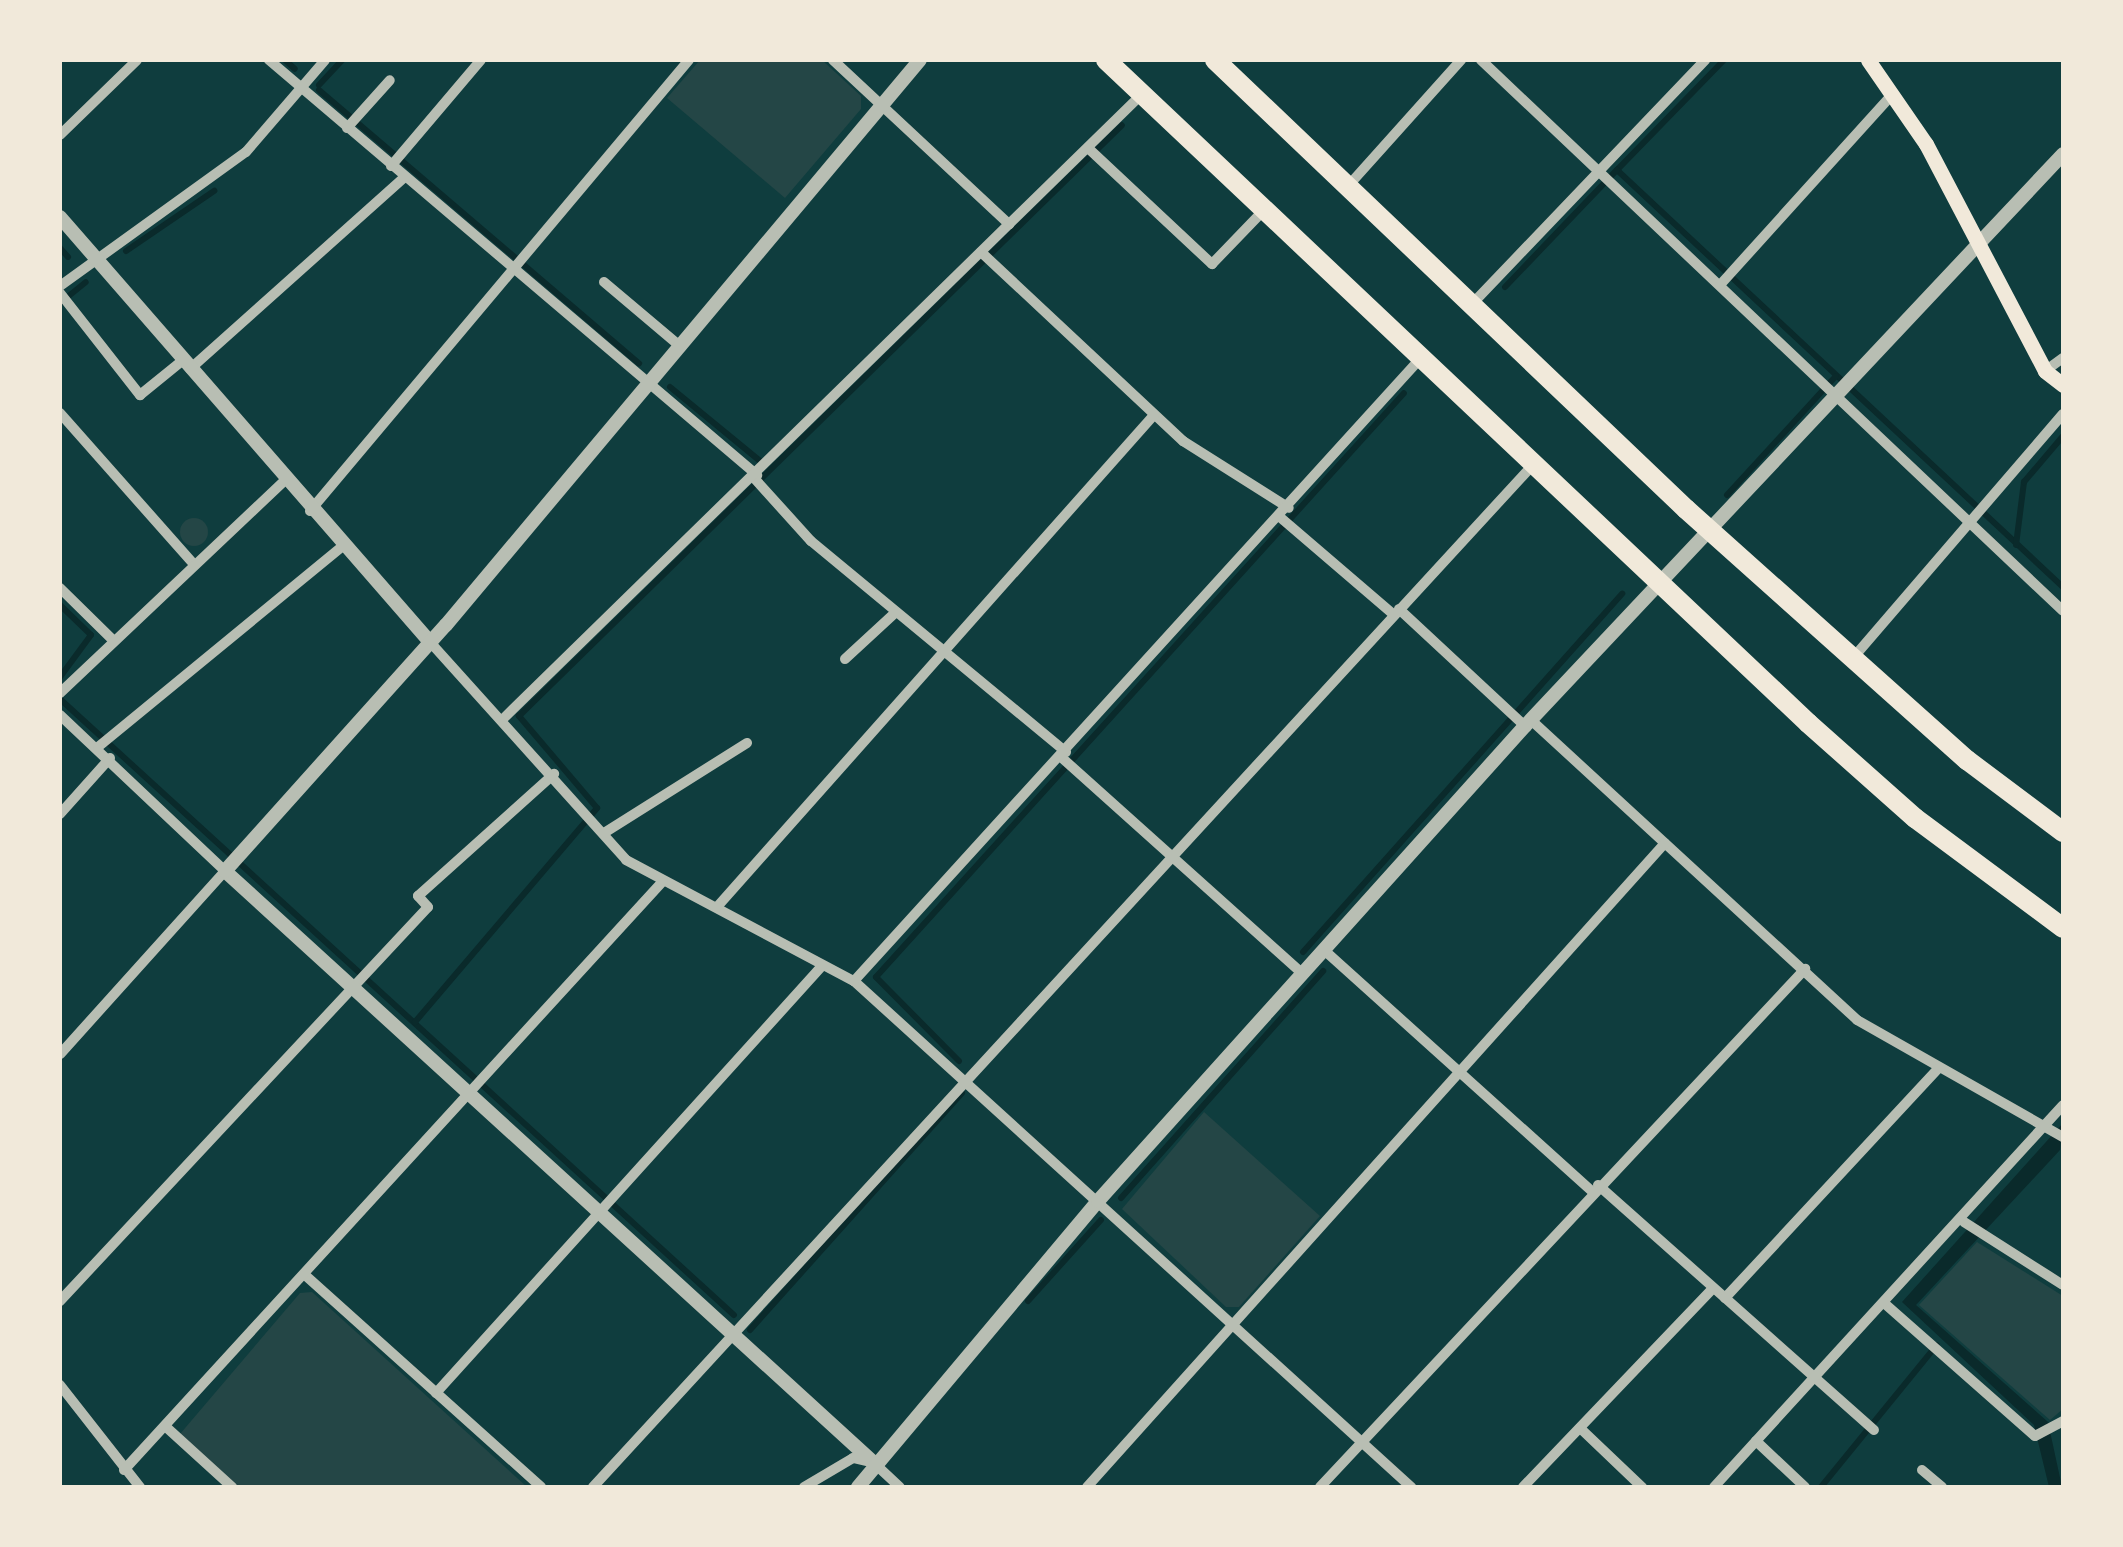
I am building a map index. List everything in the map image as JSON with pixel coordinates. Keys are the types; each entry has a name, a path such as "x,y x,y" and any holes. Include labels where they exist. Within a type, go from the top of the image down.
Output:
{"highway":[{"path":"1106,60 1532,466 1915,818 2063,928"},
{"path":"1215,60 1852,659 2063,832"}],"main road":[{"path":"1872,62 1980,244 2045,371 2063,386"}],"street":[{"path":"60,135 138,60"},
{"path":"269,60 396,160 405,178 518,264 648,386 760,475 942,655 1066,760 1303,974"},
{"path":"325,60 215,178 98,257 62,294 140,395 186,364 405,178"},
{"path":"396,160 481,60"},
{"path":"309,512 689,60"},
{"path":"833,60 1009,224"},
{"path":"60,1054 430,642 920,60"},
{"path":"1348,185 1460,60"},
{"path":"1482,60 1605,176 1726,279 1838,389 1980,517 2063,611"},
{"path":"1474,302 1605,176 1704,60"},
{"path":"352,123 390,80"},
{"path":"505,717 985,256 1009,224 1092,153 1142,94"},
{"path":"1726,279 1891,96"},
{"path":"1092,153 1212,264 1264,210"},
{"path":"858,1487 874,1463 1098,1200 1303,974 1520,719 1712,531 1838,389 2063,154"},
{"path":"60,216 340,548 505,717 626,860 854,981 1412,1487"},
{"path":"985,256 1154,415 1289,508"},
{"path":"604,282 681,346"},
{"path":"2045,371 2063,358"},
{"path":"854,981 1286,523 1289,508 1420,360"},
{"path":"60,414 190,562"},
{"path":"1852,659 1980,517 2063,414"},
{"path":"717,908 1154,415"},
{"path":"593,1487 962,1077 1532,466"},
{"path":"60,693 190,562 284,481"},
{"path":"1286,523 1397,612 1664,843 1857,1020 2055,1133"},
{"path":"104,741 340,548"},
{"path":"60,588 114,640"},
{"path":"845,659 896,612"},
{"path":"60,714 104,741 110,758 233,863 608,1207 730,1334 900,1487"},
{"path":"604,833 747,743"},
{"path":"60,814 110,758"},
{"path":"60,1302 356,976 428,908 418,896 554,774"},
{"path":"1087,1487 1664,843"},
{"path":"124,1470 663,881"},
{"path":"1324,950 1460,1074 1871,1426"},
{"path":"436,1393 822,966"},
{"path":"1320,1487 1595,1188 1805,969"},
{"path":"1725,1298 1938,1069"},
{"path":"1714,1487 1884,1304 2055,1133 2063,1105"},
{"path":"1967,1224 2063,1285"},
{"path":"305,1274 541,1487"},
{"path":"1523,1487 1712,1288"},
{"path":"1884,1304 2035,1436 2053,1431 2063,1422"},
{"path":"60,1385 140,1487"},
{"path":"165,1426 232,1487"},
{"path":"1580,1428 1642,1487"},
{"path":"1756,1442 1806,1487"},
{"path":"804,1487 839,1461 874,1463"},
{"path":"869,1487 874,1463"},
{"path":"1922,1470 1942,1487"}],"shaded area":[{"path":"700,60 822,60 861,96 861,109 785,198 667,98"},
{"path":"194,518 204,522 208,532 204,542 194,546 184,542 180,532 184,522"},
{"path":"1204,1112 1320,1216 1239,1307 1226,1307 1122,1209"},
{"path":"2063,1123 2060,1150 1916,1305 2048,1422 2062,1487 2049,1487 2034,1425 1902,1302"},
{"path":"1977,1242 2063,1296 2063,1409 2050,1420 1919,1305"},
{"path":"312,1292 527,1487 239,1487 180,1434 300,1293"}],"waterway":[{"path":"285,60 295,69"},
{"path":"319,85 342,60"},
{"path":"1724,60 1617,170 2063,587"},
{"path":"319,90 639,363"},
{"path":"415,1022 597,808 519,716 1122,125"},
{"path":"1505,287 1617,170"},
{"path":"126,251 214,191"},
{"path":"60,248 68,257"},
{"path":"60,303 86,282"},
{"path":"1727,495 1836,376"},
{"path":"670,387 765,465"},
{"path":"959,1061 876,977 1404,393"},
{"path":"2016,545 2024,482 2063,436"},
{"path":"1303,952 1622,594"},
{"path":"60,605 91,635 60,677"},
{"path":"60,699 734,1315"},
{"path":"1121,1198 1323,971"},
{"path":"750,1330 962,1093"},
{"path":"1028,1301 1101,1220"},
{"path":"1821,1487 1937,1345"}]}
